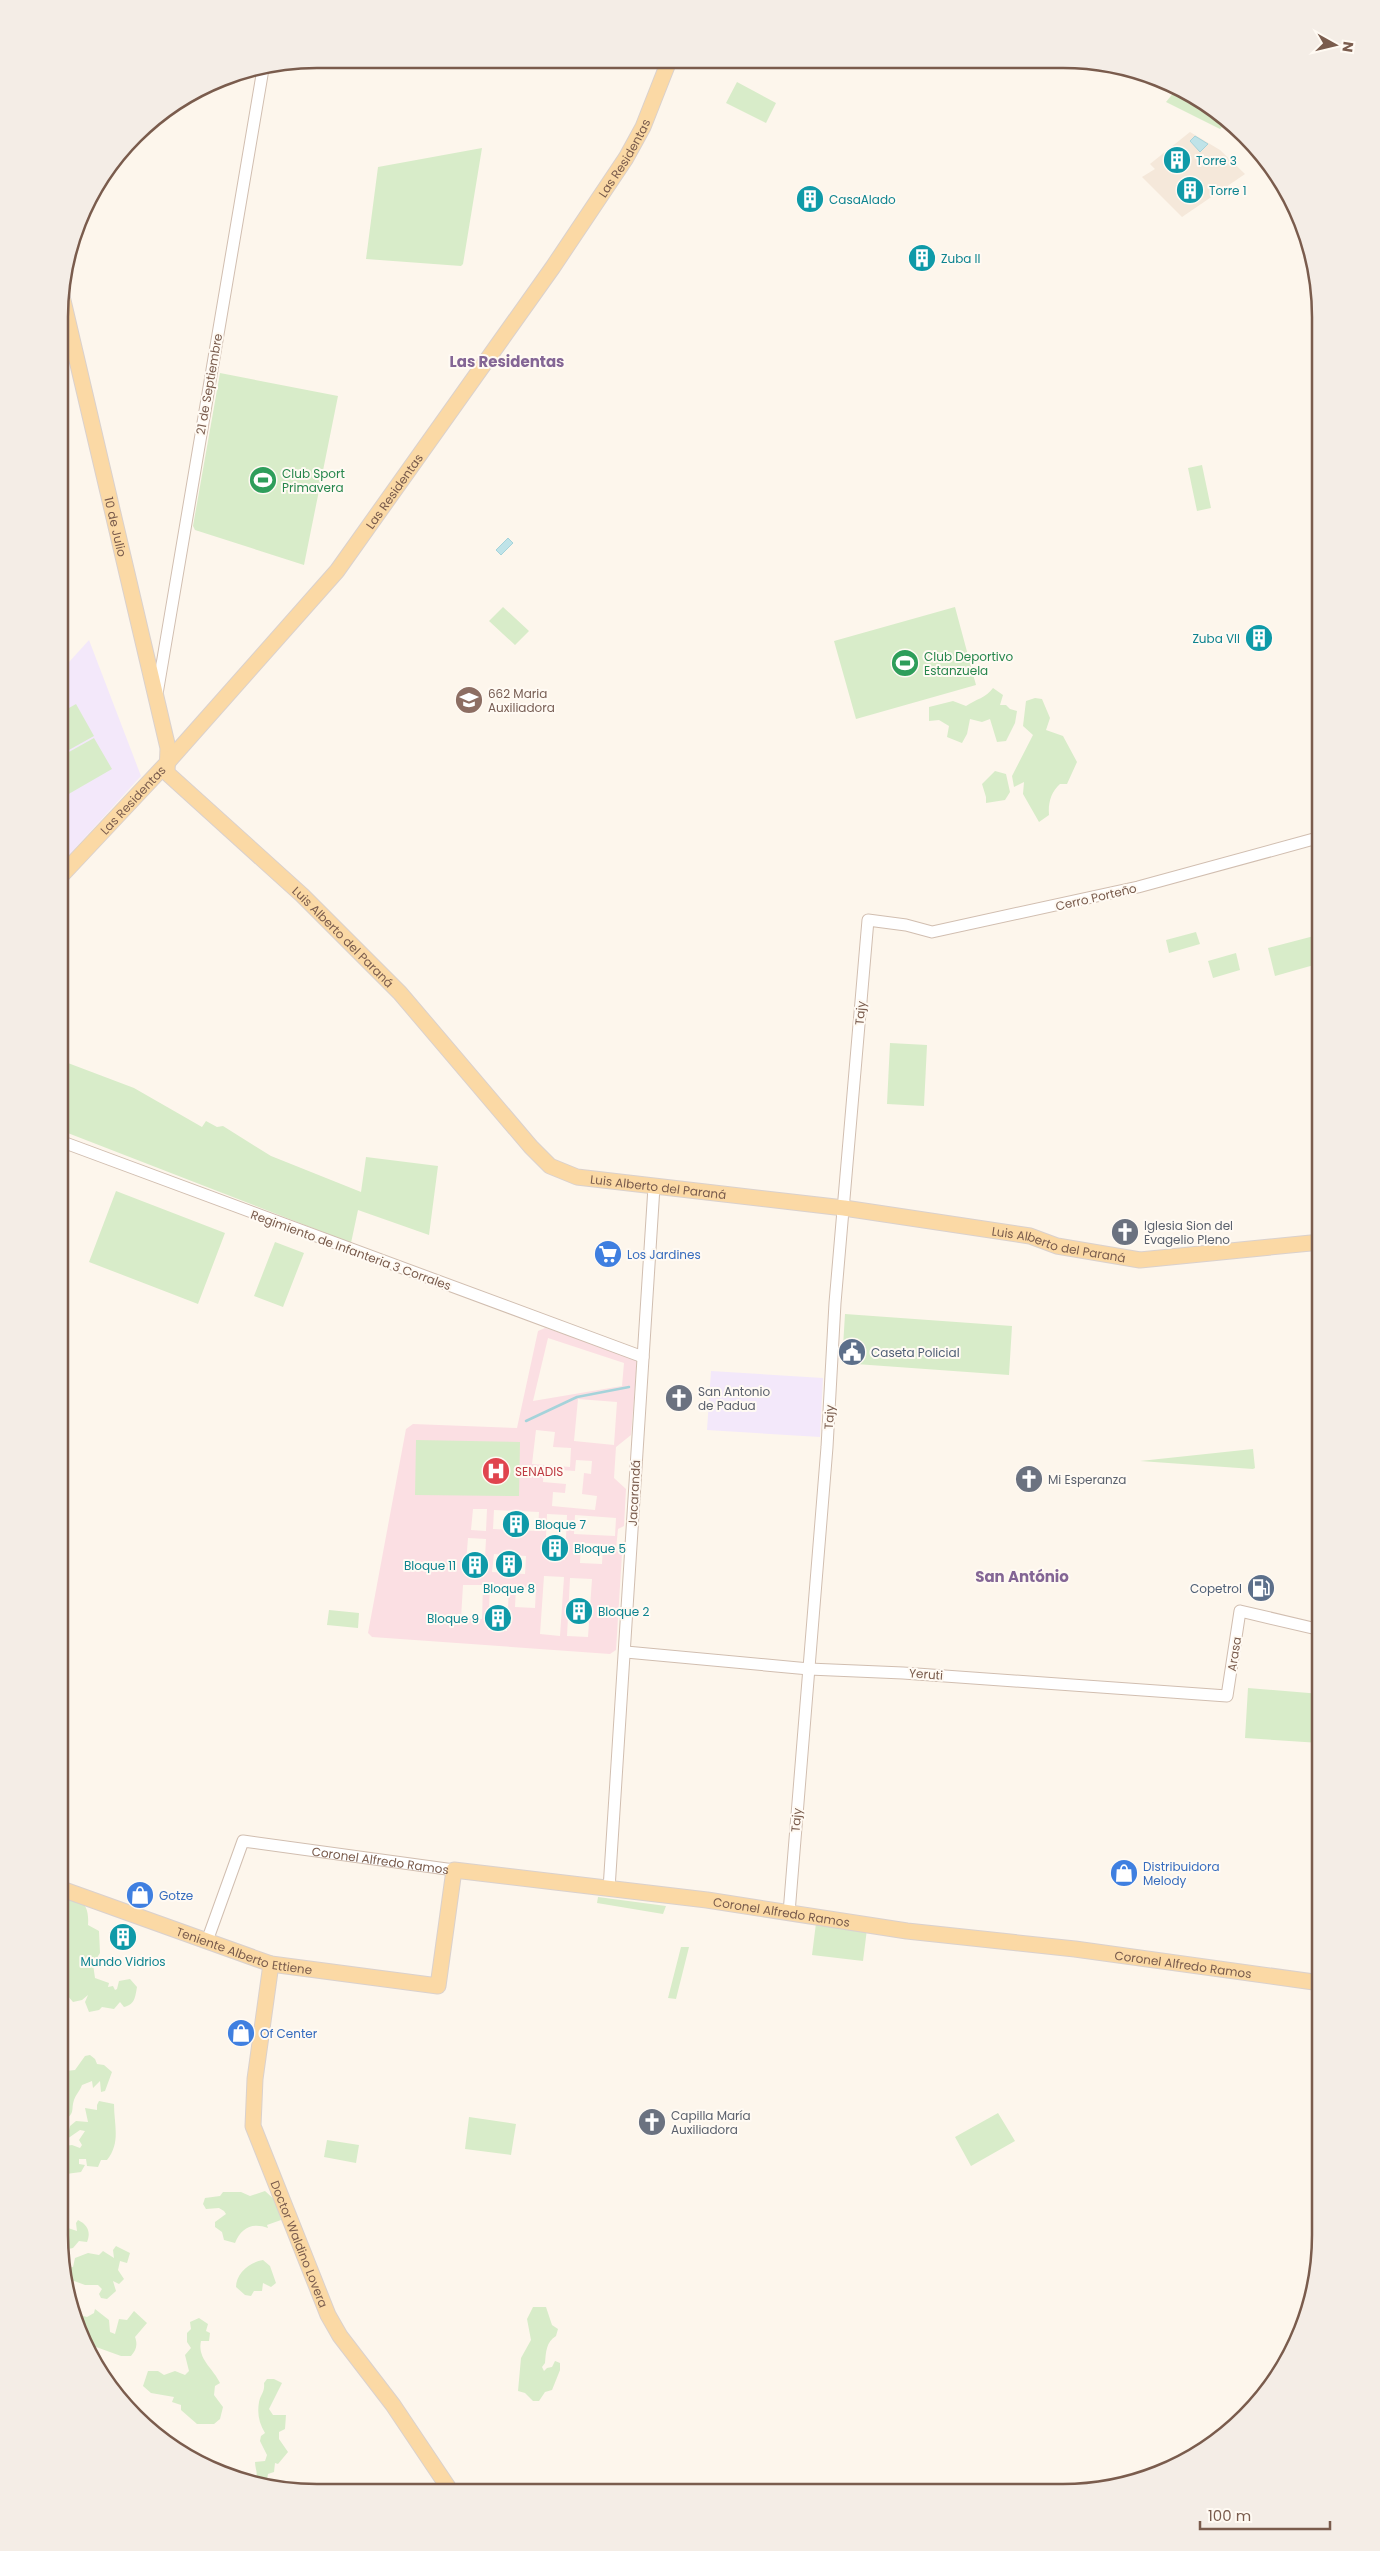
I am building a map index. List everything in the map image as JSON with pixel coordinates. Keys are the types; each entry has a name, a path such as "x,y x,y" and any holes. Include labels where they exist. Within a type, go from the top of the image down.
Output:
{"main road":[{"name":"Las Residentas","path":"68,868 167,762 337,571 553,267 626,158 643,127 666,68"},
{"name":"10 de Julio","path":"68,322 168,748 167,762"},
{"name":"Luis Alberto del Paraná","path":"167,762 167,773 302,896 417,1011 531,1147 550,1166 577,1177 844,1208 1030,1236 1057,1246 1140,1260 1312,1243"},
{"name":"Coronel Alfredo Ramos","path":"454,1870 707,1900 907,1931 1075,1949 1312,1982"},
{"name":"Teniente Alberto Ettiene","path":"68,1891 271,1964 438,1986 454,1870"},
{"name":"Doctor Waldino Lovera","path":"271,1964 256,2072 253,2126 328,2315 340,2336 393,2404 446,2484"}],"street":[{"name":"21 de Septiembre","path":"156,699 262,73"},
{"name":"Cerro Porteño","path":"868,920 906,925 932,932 1138,887 1312,839"},
{"name":"Tajy","path":"789,1913 868,920"},
{"name":"Regimiento de Infanteria 3 Corrales","path":"68,1144 642,1357"},
{"name":"Jacarandá","path":"609,1889 626,1652 642,1357 654,1187"},
{"name":"Arasa","path":"1227,1696 1240,1611 1312,1628"},
{"name":"Yeruti","path":"626,1652 809,1669 922,1674 1227,1696"},
{"name":"Coronel Alfredo Ramos","path":"207,1941 243,1841 454,1870"}],"shaded area":[{"path":"1190,132 1220,150 1245,174 1182,217 1142,177 1155,169 1150,164"},
{"path":"89,640 141,776 68,856 68,663"},
{"path":"545,1328 635,1356 637,1361 631,1435 616,1447 614,1478 626,1489 624,1526 618,1529 616,1549 622,1554 616,1650 610,1654 372,1637 368,1633 406,1429 413,1424 517,1428 538,1331","holes":["548,1338 624,1363 622,1386 533,1401","578,1399 617,1402 614,1445 574,1441","536,1430 555,1432 553,1447 571,1448 570,1467 532,1464","576,1460 592,1461 591,1474 584,1473 582,1494 597,1496 595,1510 552,1506 553,1492 565,1493 566,1484 543,1482 544,1469 575,1471","473,1509 487,1509 486,1531 471,1530","494,1510 539,1512 538,1531 493,1529","547,1514 567,1515 565,1560 545,1559","575,1515 616,1518 615,1536 574,1534","468,1538 486,1539 484,1577 465,1576","581,1543 603,1544 602,1564 580,1563","494,1554 526,1556 525,1574 492,1572","544,1576 564,1577 560,1636 540,1634","570,1578 592,1579 588,1637 567,1636","463,1585 483,1585 482,1619 461,1618","490,1586 509,1587 507,1631 488,1630","516,1587 536,1588 535,1608 515,1607"]},
{"path":"711,1371 823,1378 820,1437 707,1430"}],"green space":[{"path":"737,82 776,103 766,123 726,103"},
{"path":"1174,93 1202,109 1223,126 1220,129 1166,102"},
{"path":"482,148 463,264 461,266 366,259 378,167"},
{"path":"220,373 338,396 304,565 195,530 193,526"},
{"path":"1202,465 1211,508 1197,511 1188,468"},
{"path":"503,607 529,631 515,645 489,621"},
{"name":"Club Deportivo Estanzuela","path":"955,607 976,685 856,719 834,641"},
{"path":"993,688 1003,695 1000,705 1006,705 1010,709 1017,711 1015,723 1006,741 997,742 990,719 982,722 970,719 967,734 962,743 947,737 949,726 939,720 929,721 929,707 953,701 966,706 984,696"},
{"path":"1035,698 1042,699 1050,718 1046,730 1063,736 1077,762 1067,784 1060,784 1052,794 1049,815 1039,822 1023,794 1024,782 1014,787 1012,776 1033,735 1023,726 1026,701"},
{"path":"76,704 94,736 68,751 68,708"},
{"path":"94,738 112,769 68,794 68,753"},
{"path":"995,771 1006,774 1010,792 1005,800 986,803 982,784"},
{"path":"1196,932 1200,944 1169,953 1166,940"},
{"path":"1312,937 1312,966 1275,976 1268,948"},
{"path":"1236,953 1240,970 1213,978 1208,961"},
{"path":"890,1043 927,1045 924,1106 887,1104"},
{"path":"68,1063 134,1088 202,1127 206,1121 217,1127 223,1126 271,1156 361,1192 366,1157 438,1166 429,1235 358,1210 351,1243 68,1133"},
{"path":"116,1191 225,1233 198,1304 89,1262"},
{"path":"275,1242 304,1253 283,1307 254,1296"},
{"path":"845,1314 1012,1326 1009,1375 842,1363"},
{"path":"416,1440 520,1442 519,1496 415,1495"},
{"path":"1253,1449 1255,1468 1253,1469 1140,1461"},
{"path":"329,1610 359,1613 358,1628 327,1625"},
{"path":"1248,1688 1312,1693 1312,1742 1245,1738"},
{"path":"68,1891 81,1900 87,1910 88,1925 99,1931 100,1953 93,1964 95,1978 109,1983 108,1987 113,1986 115,1990 119,1981 130,1979 137,1987 132,2002 124,2007 120,2002 114,2009 102,2007 99,2010 89,2012 85,2002 88,1995 82,2000 73,2002 68,1996"},
{"path":"598,1897 666,1906 663,1914 597,1903"},
{"path":"816,1923 867,1929 863,1961 812,1955"},
{"path":"681,1947 689,1947 676,1999 668,1998"},
{"path":"90,2055 97,2064 104,2065 112,2072 105,2091 101,2092 100,2081 93,2088 92,2081 82,2085 74,2100 71,2115 68,2117 68,2071 75,2070 85,2056"},
{"path":"99,2101 114,2104 116,2133 114,2147 107,2160 101,2160 98,2167 87,2166 86,2159 79,2159 79,2164 85,2165 81,2172 68,2174 68,2146 80,2148 82,2145 79,2140 85,2131 80,2130 68,2138 70,2126 76,2121 88,2122 85,2108 97,2110"},
{"path":"998,2113 1015,2141 971,2166 955,2137"},
{"path":"469,2117 516,2124 511,2155 465,2149"},
{"path":"327,2140 359,2145 356,2163 324,2157"},
{"path":"265,2191 276,2201 281,2220 267,2225 268,2228 252,2226 244,2230 240,2233 235,2243 224,2240 222,2232 215,2227 215,2222 226,2214 219,2208 206,2209 203,2204 205,2198 220,2196 223,2192 241,2192 250,2196"},
{"path":"78,2220 88,2229 87,2242 79,2241 73,2248 68,2249 68,2228 77,2231 76,2223"},
{"path":"116,2246 130,2253 127,2263 120,2261 118,2270 124,2279 119,2284 113,2281 116,2291 107,2299 101,2298 99,2294 102,2289 98,2285 85,2285 72,2280 70,2267 73,2267 75,2258 88,2253 99,2255 103,2251 114,2258 113,2250"},
{"path":"263,2260 270,2266 276,2283 271,2287 263,2283 262,2291 254,2291 251,2296 245,2295 236,2287 238,2277 253,2263"},
{"path":"533,2307 546,2307 552,2325 558,2329 556,2336 548,2344 545,2363 542,2367 544,2371 552,2367 555,2361 560,2363 560,2370 552,2390 545,2392 539,2401 533,2401 525,2393 518,2391 521,2358 531,2340 527,2319"},
{"path":"95,2309 109,2320 110,2332 115,2334 119,2319 127,2320 134,2311 147,2323 135,2337 136,2347 131,2356 121,2356 94,2346 81,2315 87,2317 94,2313"},
{"path":"199,2318 208,2324 206,2331 210,2333 209,2341 201,2341 201,2353 220,2383 215,2386 214,2395 223,2407 220,2419 214,2424 197,2424 181,2410 181,2405 172,2402 174,2397 151,2393 143,2386 148,2371 158,2371 164,2375 175,2371 185,2375 189,2371 185,2355 191,2348 187,2342 187,2333 191,2329 190,2322"},
{"path":"267,2379 274,2379 282,2383 269,2409 273,2415 286,2415 285,2429 279,2432 279,2439 288,2452 278,2464 275,2463 274,2472 268,2474 267,2479 256,2476 255,2462 265,2461 267,2455 260,2441 261,2436 265,2433 258,2414 264,2383"}],"water":[{"path":"1195,136 1208,144 1200,152 1190,141"},
{"path":"508,538 513,543 501,555 496,550"}],"waterway":[{"path":"526,1421 577,1397 629,1387"}],"place":[{"name":"Torre 3","path":"1177,160"},
{"name":"Torre 1","path":"1190,190"},
{"name":"CasaAlado","path":"810,199"},
{"name":"Zuba II","path":"922,258"},
{"name":"Club Sport Primavera","path":"263,480"},
{"name":"Zuba VII","path":"1259,638"},
{"name":"Club Deportivo Estanzuela","path":"905,663"},
{"name":"662 Maria Auxiliadora","path":"469,700"},
{"name":"Iglesia Sion del Evagelio Pleno","path":"1125,1232"},
{"name":"Los Jardines","path":"608,1254"},
{"name":"Caseta Policial","path":"852,1352"},
{"name":"San Antonio de Padua","path":"679,1398"},
{"name":"SENADIS","path":"496,1471"},
{"name":"Mi Esperanza","path":"1029,1479"},
{"name":"Bloque 7","path":"516,1524"},
{"name":"Bloque 5","path":"555,1548"},
{"name":"Bloque 8","path":"509,1564"},
{"name":"Bloque 11","path":"475,1565"},
{"name":"Copetrol","path":"1261,1588"},
{"name":"Bloque 2","path":"579,1611"},
{"name":"Bloque 9","path":"498,1618"},
{"name":"Distribuidora Melody","path":"1124,1873"},
{"name":"Gotze","path":"140,1895"},
{"name":"Mundo Vidrios","path":"123,1937"},
{"name":"Of Center","path":"241,2033"},
{"name":"Capilla María Auxiliadora","path":"652,2122"}],"district":[{"name":"Las Residentas","path":"507,361"},
{"name":"San António","path":"1022,1576"}]}
